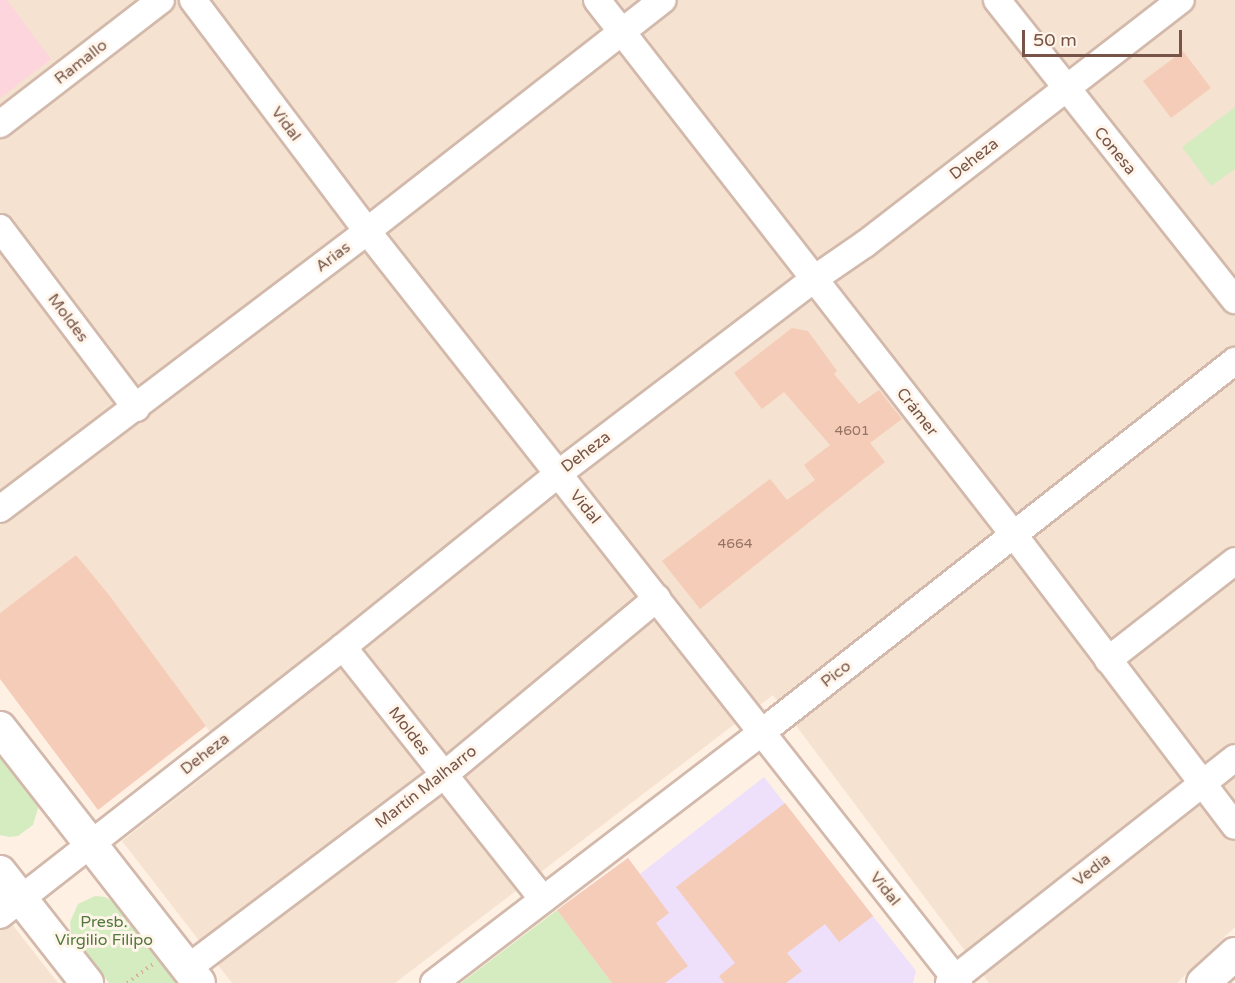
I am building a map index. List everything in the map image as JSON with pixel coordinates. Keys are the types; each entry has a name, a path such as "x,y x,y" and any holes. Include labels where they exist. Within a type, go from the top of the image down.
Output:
{"street":[{"name":"Ramallo","path":"0,124 161,0"},
{"name":"Vidal","path":"193,0 367,231 955,981"},
{"name":"Crámer","path":"597,0 1014,535 1235,826"},
{"name":"Arias","path":"0,509 367,231 663,0"},
{"name":"Conesa","path":"997,0 1235,300"},
{"name":"Deheza","path":"11,907 343,647 558,474 814,279 865,244 1180,0"},
{"name":"Moldes","path":"0,228 136,408"},
{"name":"Pico","path":"434,983 761,733 1235,361"},
{"path":"1107,660 1235,561"},
{"name":"Martín Malharro","path":"193,975 444,775 657,598"},
{"name":"Moldes","path":"343,647 543,899"},
{"path":"0,728 193,975"},
{"name":"Vedia","path":"955,981 1235,758"},
{"path":"0,872 11,907 87,983"},
{"path":"1203,983 1235,954"}],"shaded area":[{"path":"0,0 1235,0 1235,927 1177,983 989,983 773,695 395,983 232,983 122,841 229,757 76,555 0,613"},
{"path":"0,0 7,0 51,59 0,98"},
{"path":"764,777 916,971 913,983 612,983 557,910 628,858 640,874"},
{"path":"0,909 58,983 0,983"}],"green space":[{"path":"1235,107 1235,169 1211,186 1182,147"},
{"path":"0,750 37,799 38,808 33,825 18,836 0,835"},
{"name":"Presb. Virgilio Filipo","path":"95,896 105,897 121,907 182,983 109,983 71,932 70,922 78,904"},
{"path":"557,910 612,983 461,983"}],"building":[{"path":"1183,51 1211,88 1171,118 1143,81"},
{"path":"792,328 808,331 837,371 834,374 859,404 879,390 902,419 870,443 885,462 700,609 662,561 770,479 787,500 815,480 804,465 830,445 784,392 762,409 734,373"},
{"path":"76,555 109,595 206,726 98,810 0,679 0,613"},
{"path":"785,803 873,916 839,942 825,924 787,953 802,971 786,983 724,983 719,976 735,963 676,887"},
{"path":"628,858 669,913 656,923 688,966 665,983 612,983 557,910"}]}
